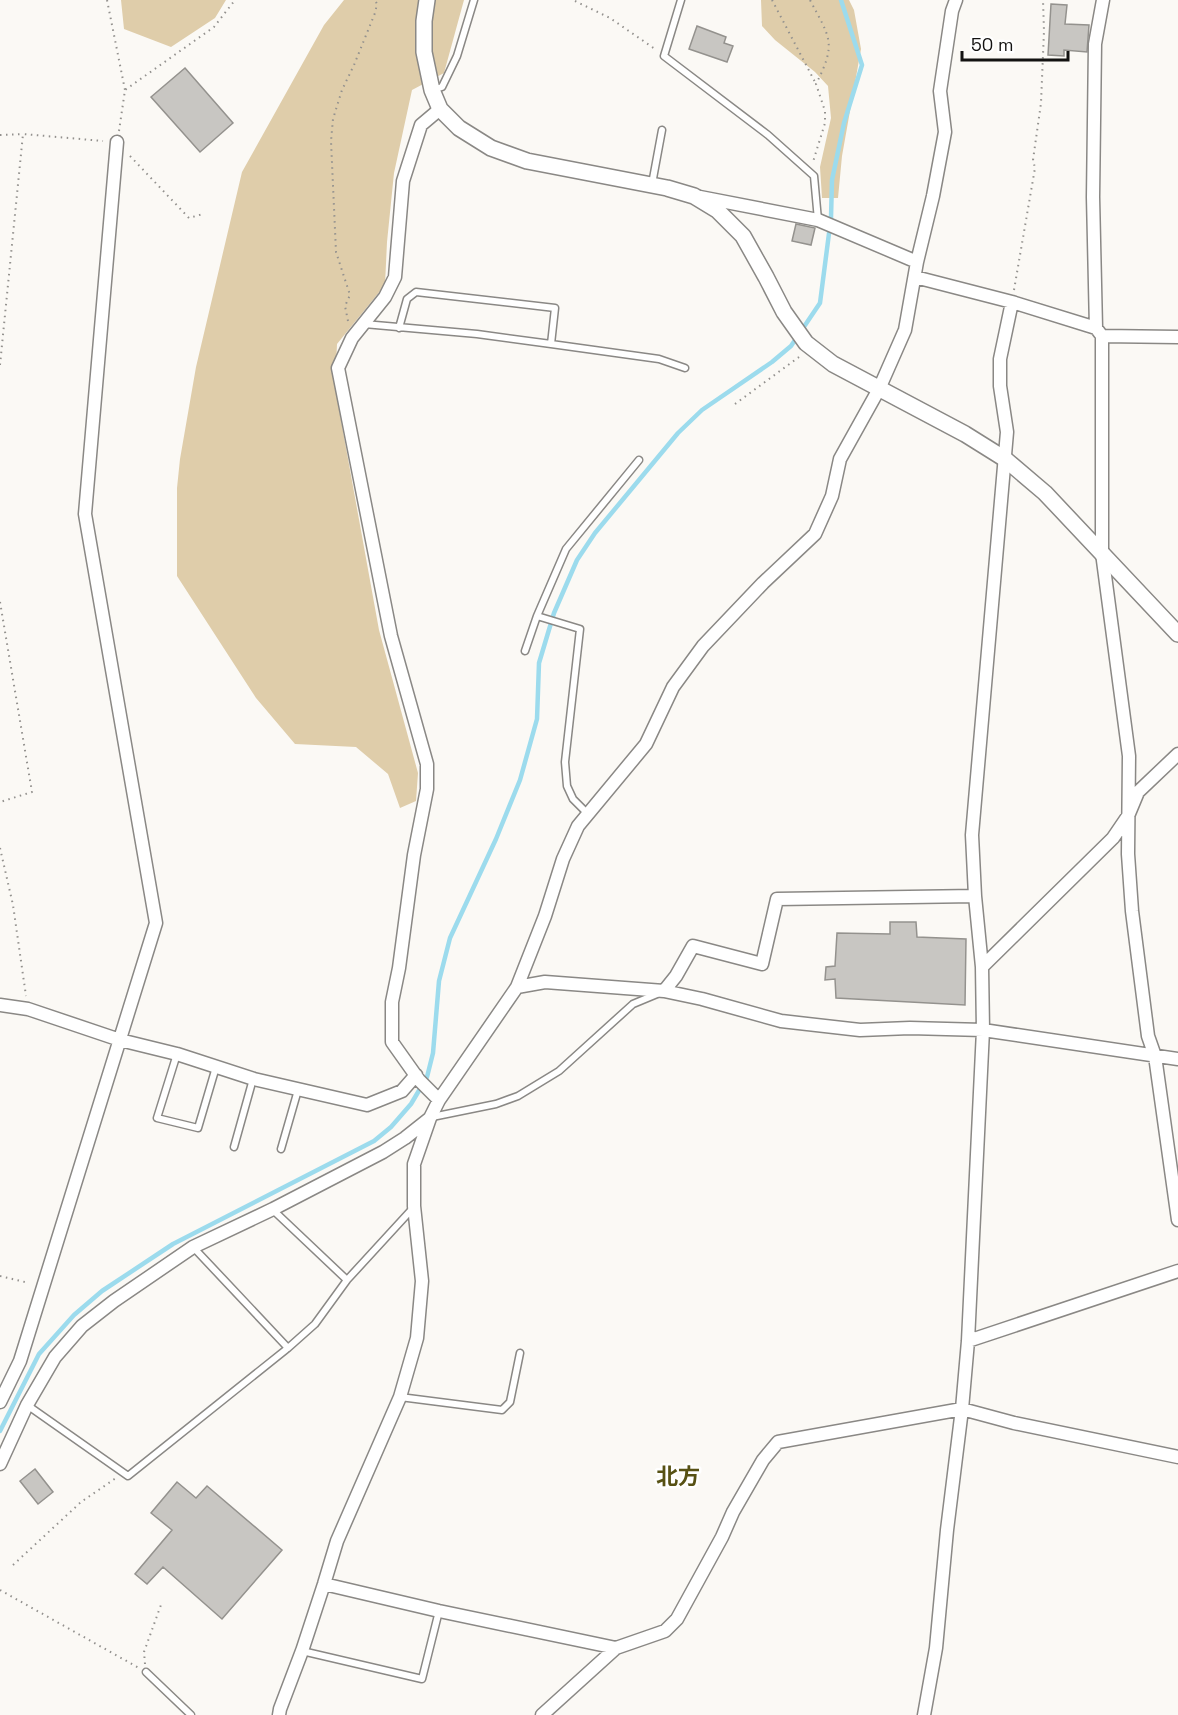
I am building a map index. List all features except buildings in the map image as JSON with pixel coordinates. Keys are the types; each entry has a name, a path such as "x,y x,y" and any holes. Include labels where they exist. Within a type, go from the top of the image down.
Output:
{"street":[{"path":"427,0 424,52 432,90 440,109 459,128 491,148 527,161 652,185 694,196 822,222 916,262"},
{"path":"279,1715 337,1541 400,1397 417,1338 422,1281 414,1206 414,1164 430,1118 439,1100 517,987 545,916 563,859 578,826 646,744 673,687 703,646 763,583 815,534 832,496 840,459 879,389 905,330 916,262 933,196 945,132 940,91 952,11 956,0"},
{"path":"1103,0 1095,44 1093,197 1099,332 1102,553 1129,756 1128,816 1132,911 1148,1036 1155,1056 1178,1220"},
{"path":"439,1100 418,1077 393,1042 392,1002 399,968 414,855 428,789 427,764 392,636 338,368 352,338 385,297 395,277 403,181 421,125 440,109"},
{"path":"0,1402 20,1361 156,923 85,514 117,142"},
{"path":"694,196 717,210 743,236 784,312 809,345 833,364 965,434 1005,459 1045,493 1178,634"},
{"path":"915,277 1012,302 1099,332 1178,337"},
{"path":"924,1715 936,1648 968,1341 983,1030 982,967 972,835 1007,432 1000,386 1000,359 1012,302"},
{"path":"982,967 1113,837 1128,816 1138,792 1178,754"},
{"path":"664,992 693,946 762,964 777,900 975,896"},
{"path":"517,987 545,982 664,992 702,999 781,1021 860,1030 910,1028 983,1030 1178,1059"},
{"path":"0,1005 28,1009 120,1040 177,1054 254,1079 367,1106 402,1091 418,1077"},
{"path":"0,1464 27,1404 55,1357 82,1326 114,1301 194,1247 383,1152 430,1118"},
{"path":"968,1341 1178,1271"},
{"path":"542,1715 616,1648 664,1631 677,1619 722,1537 733,1512 763,1460 777,1442 962,1409 1014,1423 1178,1457"},
{"path":"324,1584 616,1648"}],"lane":[{"path":"432,90 442,87 450,74 474,0"},
{"path":"681,0 664,56 768,135 814,176 822,222"},
{"path":"652,185 662,130"},
{"path":"399,328 407,299 416,292 555,308 551,344"},
{"path":"363,324 477,334 551,344 659,359 685,368"},
{"path":"525,651 541,617 566,549 639,459"},
{"path":"541,617 580,629 565,762 567,786 573,799 588,814"},
{"path":"430,1118 496,1104 518,1096 559,1071 633,1004 664,992"},
{"path":"177,1054 157,1119 198,1128 216,1067"},
{"path":"234,1147 254,1079"},
{"path":"281,1149 298,1089"},
{"path":"27,1404 128,1476 315,1324 347,1280 414,1206"},
{"path":"273,1209 347,1280"},
{"path":"194,1247 288,1348"},
{"path":"400,1397 502,1410 510,1402 520,1353"},
{"path":"302,1651 422,1679 439,1611"},
{"path":"146,1672 191,1715"}],"path":[{"path":"107,0 125,90 117,142"},
{"path":"125,90 214,27 235,0"},
{"path":"352,338 345,306 350,295 336,252 331,141 333,119 342,90 375,13 377,4 375,0"},
{"path":"772,0 816,84 825,111 825,123 813,162 814,176"},
{"path":"810,0 828,34 830,47 816,84"},
{"path":"1012,302 1035,168 1033,160 1041,103 1043,0"},
{"path":"575,1 609,18 664,56"},
{"path":"0,365 23,134"},
{"path":"0,135 23,134 117,142 189,218 203,214"},
{"path":"735,404 809,345"},
{"path":"0,602 32,792 0,802"},
{"path":"0,848 14,905 28,1009"},
{"path":"0,1276 44,1286"},
{"path":"13,1565 81,1502 123,1473"},
{"path":"0,1590 146,1672"},
{"path":"146,1672 144,1653 162,1602"}],"shaded area":[{"path":"121,0 226,0 215,18 171,47 124,29"},
{"path":"344,0 464,0 444,73 412,90 394,173 385,285 337,344 335,387 379,630 418,773 416,801 400,808 388,774 356,747 295,744 256,698 177,576 177,488 180,459 196,367 242,172 324,25"},
{"path":"761,0 849,0 854,10 861,49 842,156 838,198 822,198 820,167 831,118 828,86 762,26"}],"waterway":[{"path":"0,1431 39,1354 74,1315 102,1291 173,1244 374,1141 391,1127 411,1104 427,1077 433,1053 439,981 450,938 496,839 520,780 537,719 539,663 554,613 577,560 595,533 678,433 702,410 772,362 791,346 820,303 831,218 832,180 844,123 862,65 841,0"}],"district":[{"name":"北方","path":"678,1476"}]}
